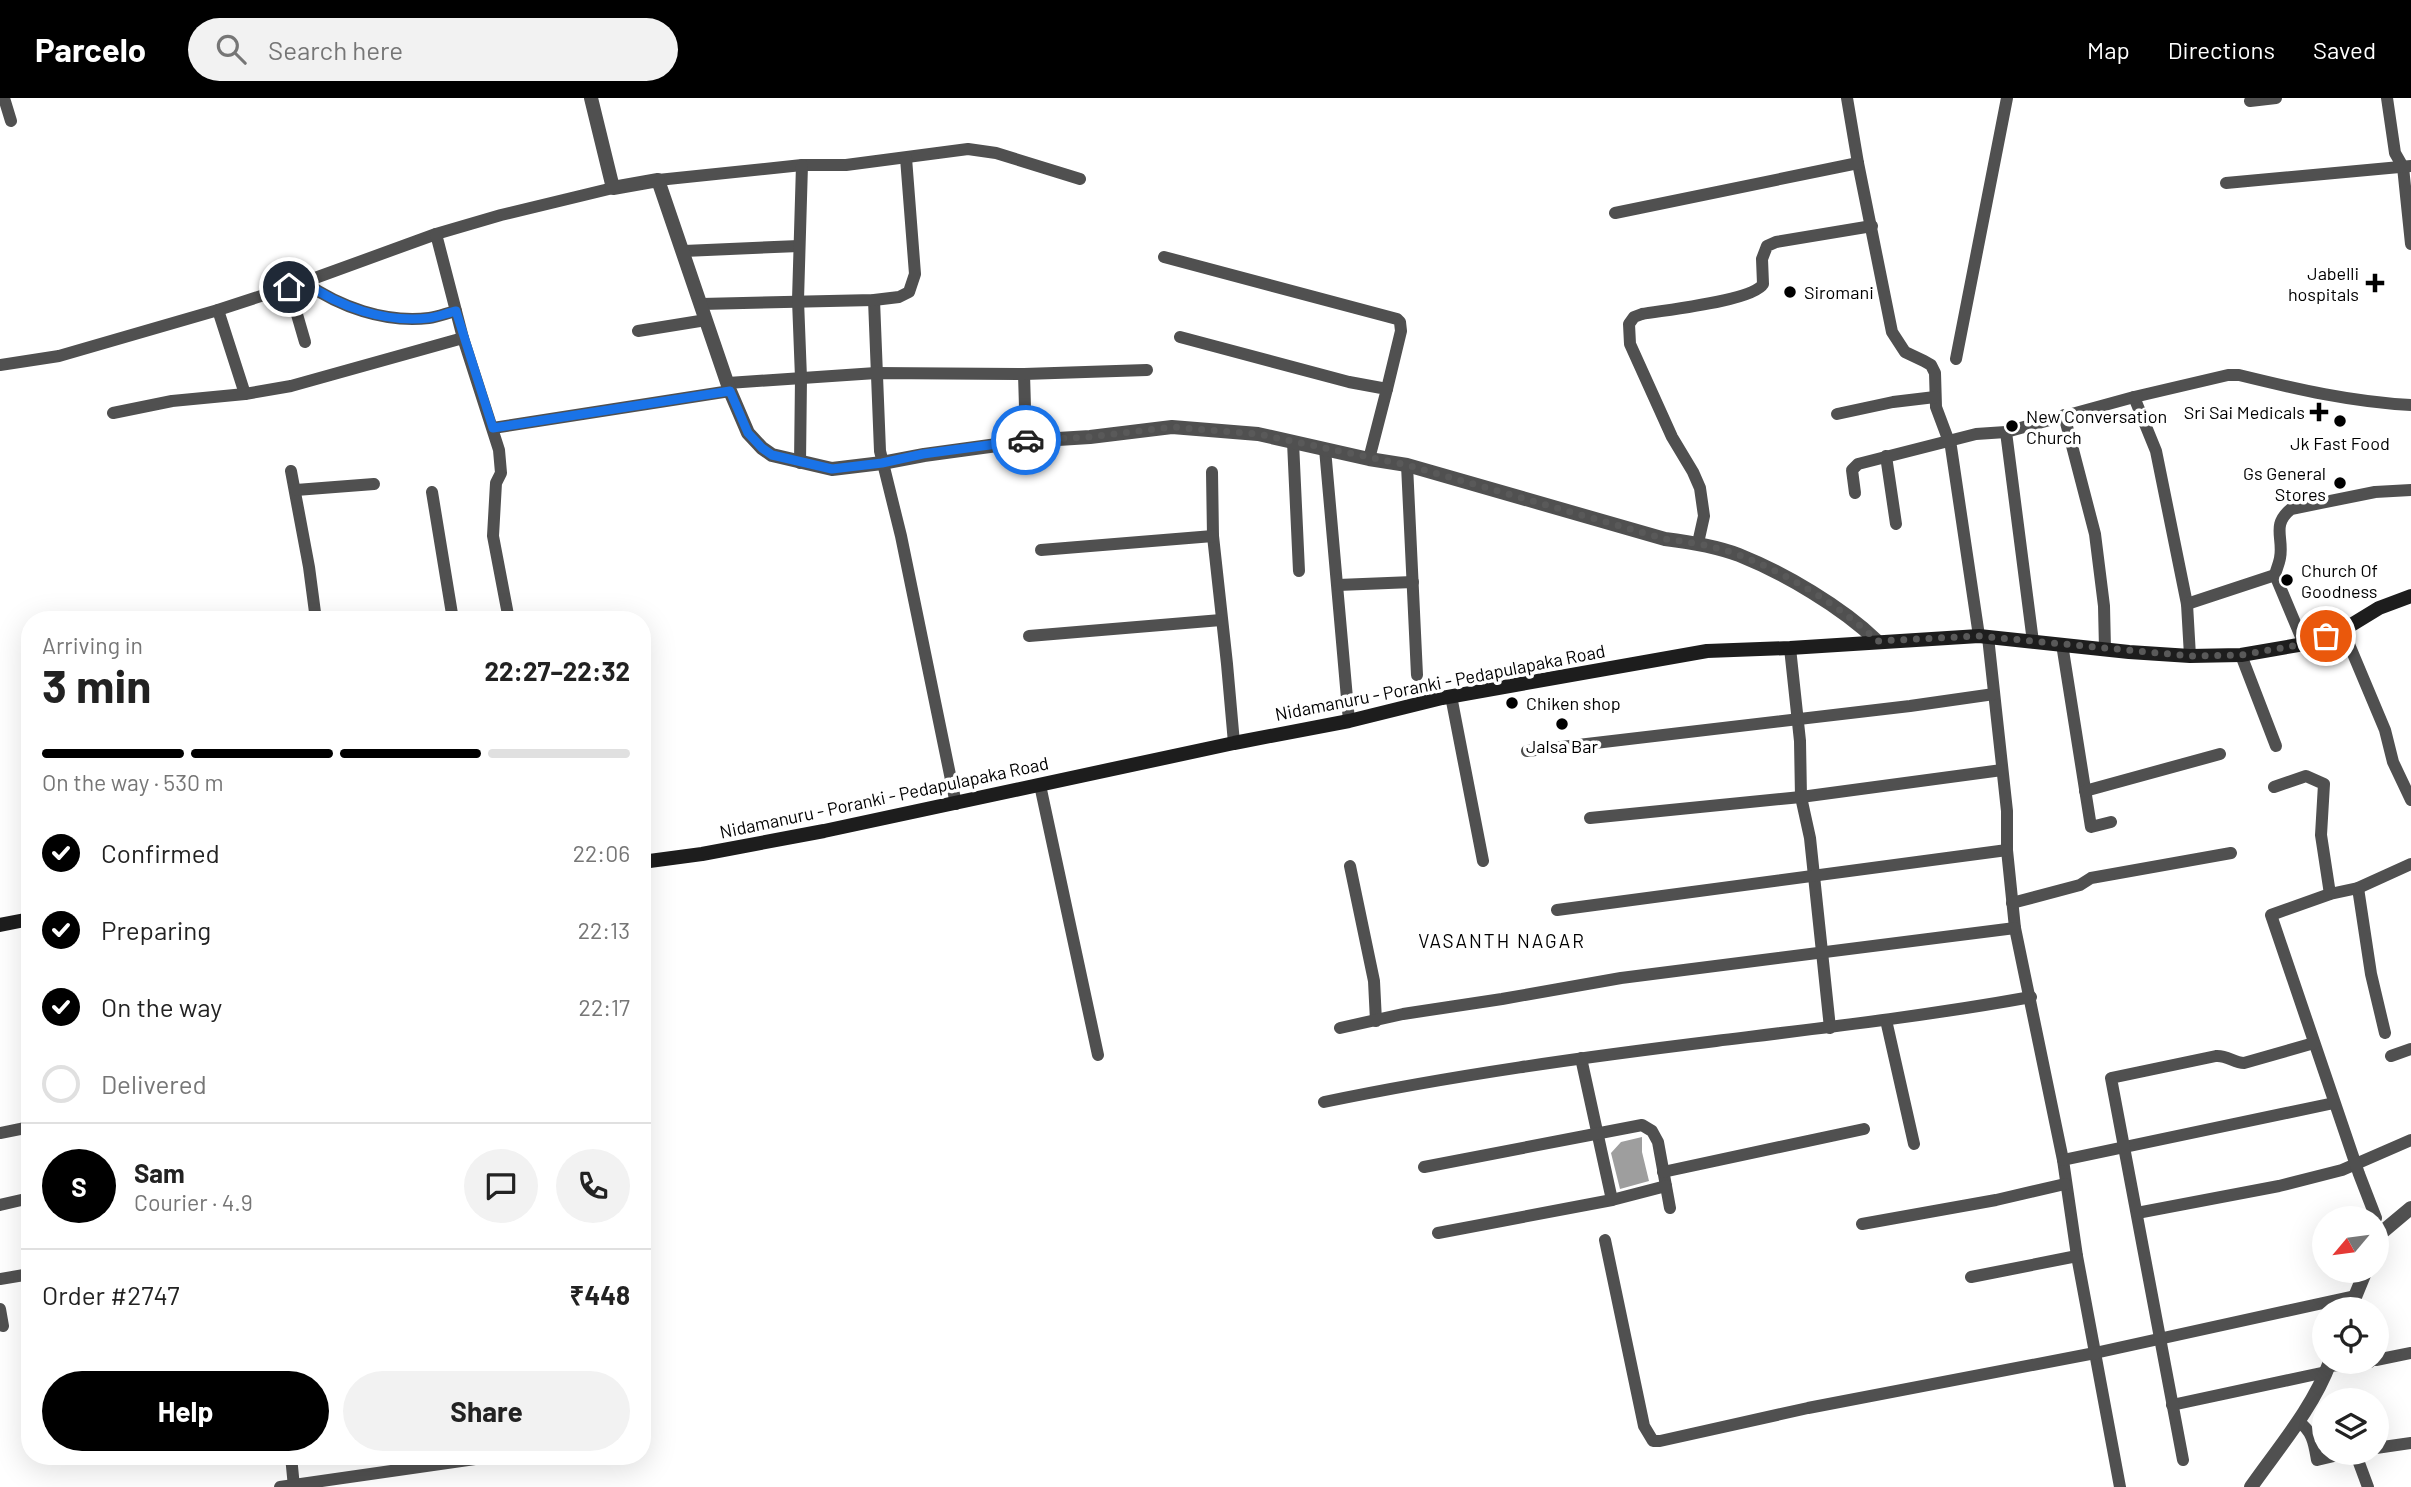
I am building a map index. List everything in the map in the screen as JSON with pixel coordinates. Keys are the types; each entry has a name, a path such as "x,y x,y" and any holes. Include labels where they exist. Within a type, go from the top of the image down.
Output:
{"main road":[{"name":"Nidamanuru - Poranki - Pedapulapaka Road","path":"651,861 702,855 956,804 1234,743 1349,721 1451,696 1707,651 1984,637 2190,656 2241,655 2304,644 2343,630 2379,608 2411,596"},
{"path":"0,925 21,921"}],"street":[{"path":"4,98 11,121"},
{"path":"591,98 613,188"},
{"path":"1847,98 1892,332 1905,352 1933,368 1937,380 1935,397 1938,417 1951,447 1994,694 2007,811 2007,850 2015,928 2063,1160 2077,1256 2120,1487"},
{"path":"1956,359 2007,98"},
{"path":"2249,101 2276,98"},
{"path":"2387,98 2395,153 2407,166 2411,244"},
{"path":"0,365 59,356 218,310 436,234 501,215 658,180 802,165 845,165 968,149 996,153 1080,179"},
{"path":"701,304 874,300 899,297 909,292 915,274 906,158"},
{"path":"1615,214 1858,163"},
{"path":"800,463 798,300 802,165"},
{"path":"2226,183 2407,166"},
{"path":"658,180 729,387 748,433 772,455 832,469 1026,440 1090,437 1172,427 1240,431 1407,465 1665,539 1698,543 1740,555 1836,608 1877,641"},
{"path":"1698,543 1704,516 1700,488 1672,437 1630,344 1629,324 1634,317 1642,314 1734,299 1755,292 1763,284 1762,259 1767,246 1776,242 1872,226"},
{"path":"436,234 463,338 493,428 500,458 501,473 496,483 493,536 507,611"},
{"path":"684,251 799,246"},
{"path":"1164,257 1397,319 1401,331 1369,459"},
{"path":"304,282 342,304 369,314 429,318 456,311"},
{"path":"289,287 304,342"},
{"path":"874,300 882,463 901,536 956,804"},
{"path":"218,310 244,394"},
{"path":"638,331 706,320"},
{"path":"1180,337 1349,382 1387,389"},
{"path":"113,413 172,401 292,386 463,338"},
{"path":"493,428 729,387 801,378 876,373 1024,374 1147,370"},
{"path":"1024,374 1026,440"},
{"path":"1855,493 1852,470 1854,466 1976,434 2006,432 2216,376 2239,375 2360,402 2411,405"},
{"path":"1837,414 1893,402 1935,397"},
{"path":"2134,397 2156,451 2187,604 2190,656"},
{"path":"2064,415 2095,534 2104,606 2105,649"},
{"path":"2006,432 2034,642"},
{"path":"1293,442 1299,571"},
{"path":"1325,449 1349,721"},
{"path":"1886,456 1896,524"},
{"path":"1407,465 1417,674"},
{"path":"291,471 315,611"},
{"path":"1212,472 1213,536 1234,743"},
{"path":"296,491 374,484"},
{"path":"2304,644 2275,575 2281,557 2279,525 2282,517 2291,509 2375,492 2411,490"},
{"path":"432,492 452,611"},
{"path":"1041,550 1213,536"},
{"path":"2187,604 2275,575"},
{"path":"1338,585 1413,582"},
{"path":"1029,636 1221,620"},
{"path":"2343,630 2385,730 2393,762 2411,800"},
{"path":"2062,644 2091,827 2111,822"},
{"path":"1790,648 1801,797 1810,838 1830,1028"},
{"path":"2241,655 2276,746"},
{"path":"1527,751 1994,694"},
{"path":"1451,696 1483,861"},
{"path":"2085,791 2220,754"},
{"path":"1590,818 1801,797 2002,770"},
{"path":"2274,787 2306,776 2324,784 2321,835 2330,894"},
{"path":"1040,785 1098,1055"},
{"path":"1557,910 2007,850"},
{"path":"2012,904 2080,885 2091,878 2231,853"},
{"path":"2370,1206 2271,915 2330,894 2358,888 2411,864"},
{"path":"1350,866 1374,981 1376,1021"},
{"path":"2358,888 2371,974 2385,1033"},
{"path":"1340,1028 1403,1014 1489,1002 1621,978 2015,928"},
{"path":"1324,1102 1581,1058 1830,1028 2031,997"},
{"path":"1886,1020 1914,1144"},
{"path":"2183,1460 2111,1078 2216,1056 2244,1063 2314,1043"},
{"path":"2391,1056 2411,1049"},
{"path":"1581,1058 1612,1200"},
{"path":"2063,1160 2334,1103"},
{"path":"1424,1167 1643,1125 1649,1128 1658,1142 1670,1208"},
{"path":"0,1133 21,1129"},
{"path":"1663,1171 1864,1129"},
{"path":"2137,1213 2279,1186 2356,1164 2411,1140"},
{"path":"1862,1224 1996,1200 2065,1184"},
{"path":"1438,1233 1612,1200 1666,1186"},
{"path":"0,1205 21,1200"},
{"path":"2389,1222 2411,1208"},
{"path":"1605,1240 1644,1426 1653,1441 1674,1439 1808,1408 2095,1353 2159,1338 2312,1310"},
{"path":"1971,1277 2077,1256"},
{"path":"0,1279 21,1276"},
{"path":"0,1309 3,1326"},
{"path":"2389,1357 2411,1353"},
{"path":"2172,1405 2312,1370"},
{"path":"2251,1487 2298,1420 2324,1374"},
{"path":"2298,1420 2312,1434"},
{"path":"2389,1446 2411,1443"},
{"path":"292,1465 294,1486"},
{"path":"280,1487 435,1465"},
{"path":"2359,1465 2368,1487"}],"shaded area":[{"path":"1642,1137 1642,1152 1649,1181 1620,1189 1611,1153 1621,1142"}],"way so far":[{"path":"1026,440 1090,437 1172,427 1240,431 1407,465 1665,539 1698,543 1740,555 1836,608 1877,641 1979,636 2190,656 2241,655 2304,644 2326,636"}],"place":[{"name":"Jabelli hospitals","path":"2375,283"},
{"name":"Siromani","path":"1790,292"},
{"name":"Sri Sai Medicals","path":"2319,412"},
{"name":"Jk Fast Food","path":"2340,421"},
{"name":"New Conversation Church","path":"2012,426"},
{"name":"Gs General Stores","path":"2340,483"},
{"name":"Church Of Goodness","path":"2287,580"},
{"name":"Chiken shop","path":"1512,703"},
{"name":"Jalsa Bar","path":"1562,724"}],"district":[{"name":"VASANTH NAGAR","path":"1502,940"}],"route":[{"path":"289,287 304,282 342,304 369,314 429,318 456,311 493,428 730,391 748,433 762,448 772,455 832,469 1026,440"}]}
